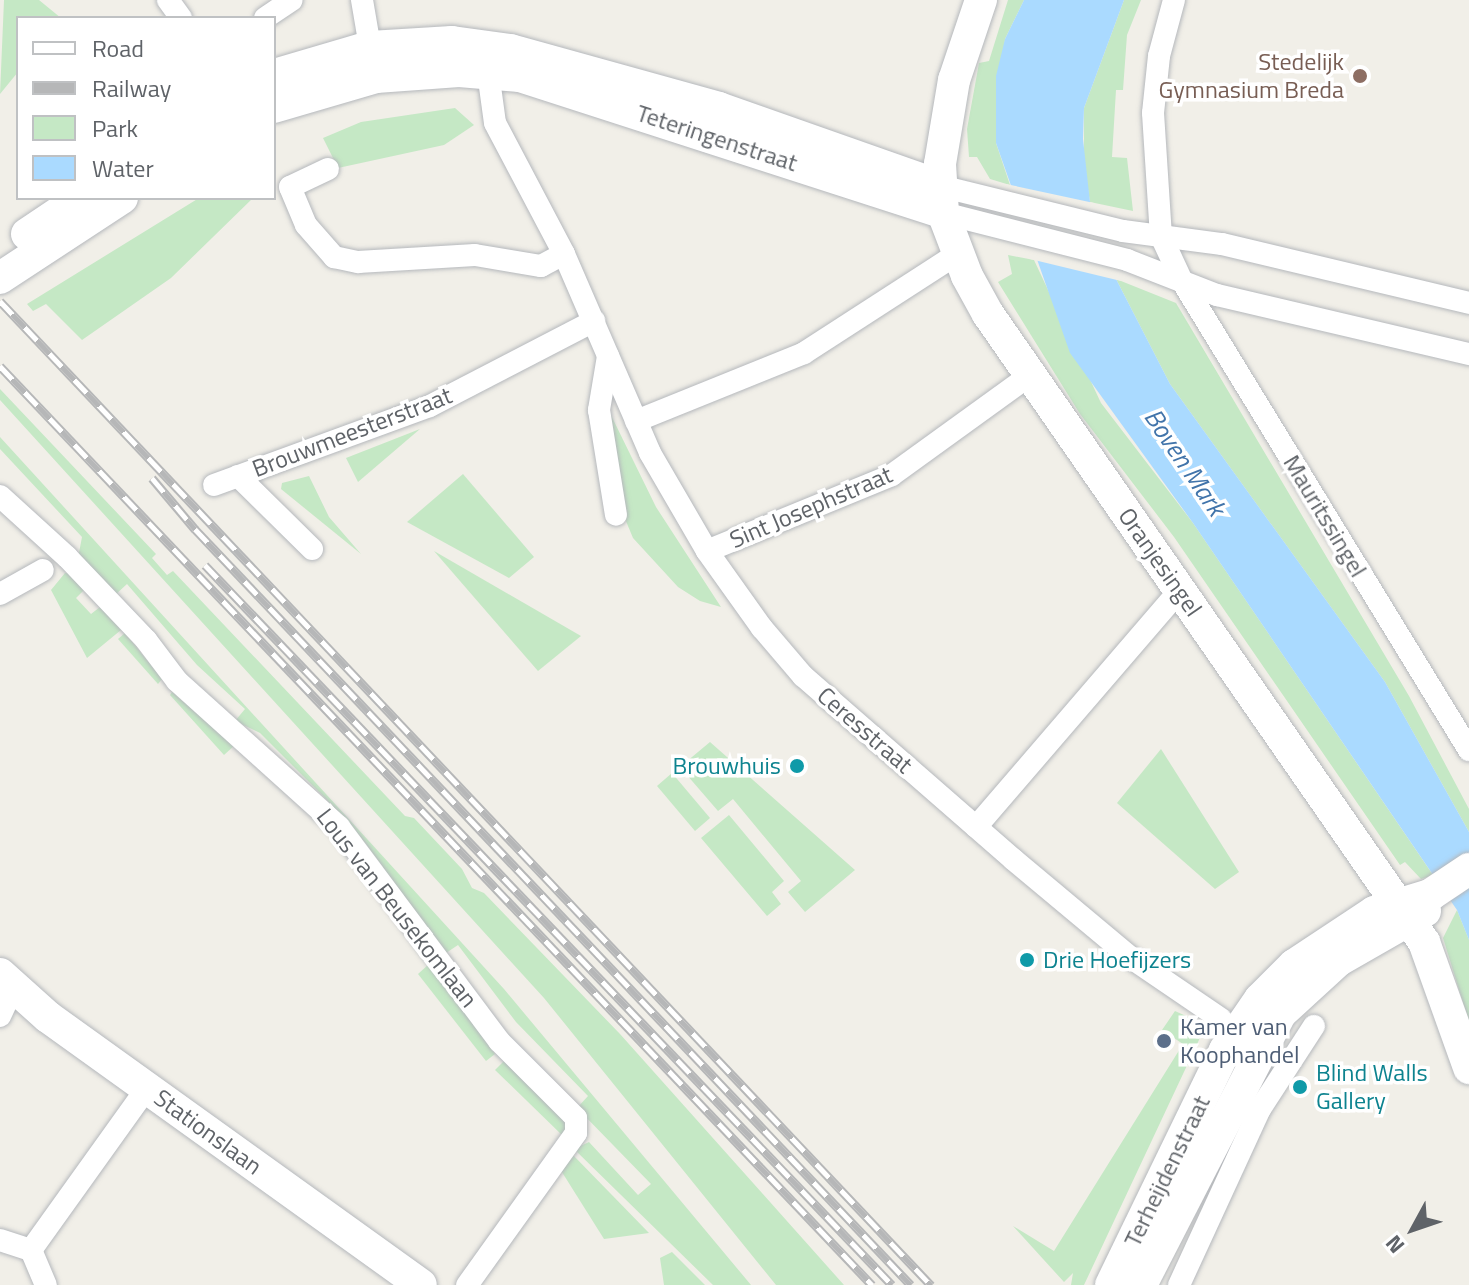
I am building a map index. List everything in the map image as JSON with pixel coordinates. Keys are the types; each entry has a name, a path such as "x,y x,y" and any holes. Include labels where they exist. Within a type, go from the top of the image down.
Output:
{"main road":[{"path":"942,199 940,153 954,80 981,0"},
{"path":"276,74 370,47 452,42 488,60"},
{"path":"276,106 376,77 488,60"},
{"name":"Teteringenstraat","path":"488,60 565,63 719,108 942,199"},
{"name":"Oranjesingel","path":"942,199 957,254 988,314 1180,590 1415,907 1424,942 1469,1068"},
{"path":"0,253 78,200"},
{"path":"0,278 119,200"},
{"path":"1415,907 1469,869"},
{"path":"1415,907 1469,884"},
{"name":"Terheijdenstraat","path":"1111,1285 1248,1013 1310,953 1374,912 1415,907"},
{"name":"Terheijdenstraat","path":"1141,1285 1280,1014 1339,960 1415,907"},
{"name":"Stationslaan","path":"4,997 421,1285"},
{"name":"Stationslaan","path":"142,1094 397,1285"}],"street":[{"path":"268,16 292,0"},
{"path":"362,0 370,47"},
{"path":"1161,236 1153,113 1159,56 1174,0"},
{"name":"Ceresstraat","path":"488,60 495,123 564,254 636,421 707,551 803,676 1130,957 1221,1019"},
{"path":"328,169 290,187 306,225 334,257 358,262 475,255 541,266 564,254"},
{"path":"942,199 1005,202 1123,231 1222,244 1469,303"},
{"path":"942,199 1012,232 1127,260 1217,295 1469,354"},
{"name":"Mauritssingel","path":"1161,236 1182,281 1469,750"},
{"path":"636,421 804,353 957,254"},
{"name":"Brouwmeesterstraat","path":"214,485 430,406 594,321"},
{"path":"608,356 599,410 616,515"},
{"name":"Sint Josephstraat","path":"707,551 892,475 1030,375"},
{"name":"Brouwmeesterstraat","path":"238,476 312,549"},
{"name":"Lous van Beusekomlaan","path":"0,496 67,557 177,681 339,827 499,1041 576,1118 576,1133 467,1285"},
{"path":"0,594 43,570"},
{"path":"976,827 1180,590"},
{"path":"1179,1285 1288,1059 1314,1026"},
{"path":"31,1250 142,1094"},
{"path":"0,1240 31,1250 46,1285"}],"green space":[{"path":"4,0 39,0 59,16 16,16 16,74 0,94"},
{"path":"1008,0 1024,0 1005,39 996,143 1010,185 990,179 977,157 969,157 967,129 979,63 989,61"},
{"path":"1124,0 1141,0 1127,35 1123,90 1116,90 1112,157 1127,158 1133,211 1090,202 1084,164 1084,108"},
{"path":"455,108 474,125 444,145 338,168 323,138 361,122"},
{"path":"196,200 251,200 171,278 82,340 46,304 33,311 27,304"},
{"path":"1008,255 1034,260 1101,403 1193,523 1433,875 1421,879 1405,862 1400,865 1174,537 1080,414 998,282 1012,274"},
{"path":"1116,279 1176,303 1409,696 1469,809 1469,832 1385,682 1170,384"},
{"path":"0,389 156,554 152,558 167,575 173,571 405,816 414,818 462,869 472,888 484,893 620,1034 844,1285 776,1285 544,998 0,400"},
{"path":"607,407 656,507 721,607 700,601 678,587 633,538 623,514"},
{"path":"420,429 358,482 346,458"},
{"path":"0,437 504,989 751,1285 713,1285 574,1149 589,1142 638,1195 651,1184 577,1108 588,1096 516,1022 458,945 446,953 366,844 324,797 260,733 235,721 245,709 197,665 127,584 114,596 78,558 82,537 0,449"},
{"path":"463,474 534,557 509,578 407,522"},
{"path":"309,476 329,517 361,554 281,489 282,483"},
{"path":"434,551 581,636 538,671"},
{"path":"65,573 73,573 85,589 76,598 91,614 100,607 121,630 87,658 51,590"},
{"path":"125,633 162,679 158,684 118,639"},
{"path":"172,692 235,745 224,755 170,695"},
{"path":"710,742 855,870 805,912 788,892 801,881 733,799 718,811 680,767"},
{"path":"1161,749 1239,872 1215,889 1117,803"},
{"path":"672,773 710,818 695,831 657,786"},
{"path":"729,815 784,881 772,892 781,904 767,916 701,838"},
{"path":"1457,910 1469,940 1469,1022 1443,938"},
{"path":"429,964 495,1054 486,1061 418,974"},
{"path":"1175,1011 1206,1025 1084,1285 1071,1285 1073,1273 1064,1282 1013,1226 1054,1251 1183,1044 1162,1030"},
{"path":"504,1061 566,1122 564,1137 495,1070"},
{"path":"572,1154 649,1233 604,1239 560,1169"},
{"path":"672,1252 705,1285 664,1285 660,1258"}],"water":[{"name":"Boven Mark","path":"1024,0 1124,0 1084,108 1083,139 1090,202 1116,279 1170,384 1385,682 1469,832 1469,940 1457,910 1193,523 1070,353 996,143 996,76 1005,39"}],"pier":[{"path":"1006,184 1094,203 1121,281 1030,259"}],"railway":[{"path":"0,301 931,1285"},
{"path":"0,366 872,1285"},
{"path":"152,478 195,529 911,1285"},
{"path":"205,565 892,1285"}],"place":[{"name":"Stedelijk Gymnasium Breda","path":"1360,76"},
{"name":"Brouwhuis","path":"797,766"},
{"name":"Drie Hoefijzers","path":"1027,960"},
{"name":"Kamer van Koophandel","path":"1164,1041"},
{"name":"Blind Walls Gallery","path":"1300,1087"}]}
